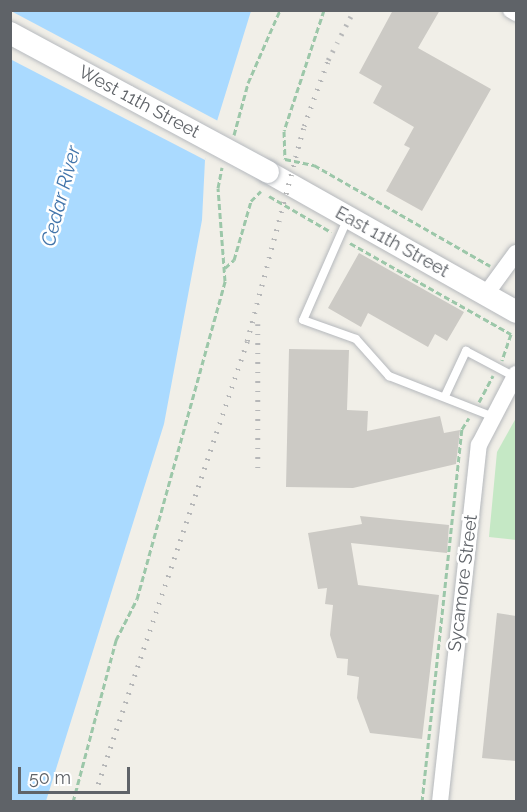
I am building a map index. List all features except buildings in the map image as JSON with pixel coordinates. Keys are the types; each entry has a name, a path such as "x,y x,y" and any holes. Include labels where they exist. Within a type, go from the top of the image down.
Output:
{"main road":[{"name":"West 11th Street","path":"10,33 268,172"},
{"name":"East 11th Street","path":"268,172 343,226 486,294 516,312"}],"street":[{"path":"511,10 516,14"},
{"path":"486,294 516,253"},
{"name":"Sycamore Street","path":"440,801 479,445 491,416 515,375"}],"lane":[{"path":"343,226 303,320 356,339 389,376 446,396 491,416"},
{"path":"446,396 466,351 515,375"}],"path":[{"path":"232,139 248,83 280,10"},
{"path":"324,10 284,131 285,159 314,165 501,273"},
{"path":"73,801 116,640 137,599 225,268 218,188 224,162"},
{"path":"225,268 234,260 260,189 343,226 511,334 498,368 462,429 422,801"}],"green space":[{"path":"516,418 516,540 489,537 497,452"}],"water":[{"name":"Cedar River","path":"10,11 251,11 205,160 202,220 164,424 46,801 10,801"}],"pier":[{"path":"11,11 220,122 205,160 10,59"}],"railway":[{"path":"92,802 247,341 304,126 328,60 354,10"},
{"path":"258,324 258,468"}]}
